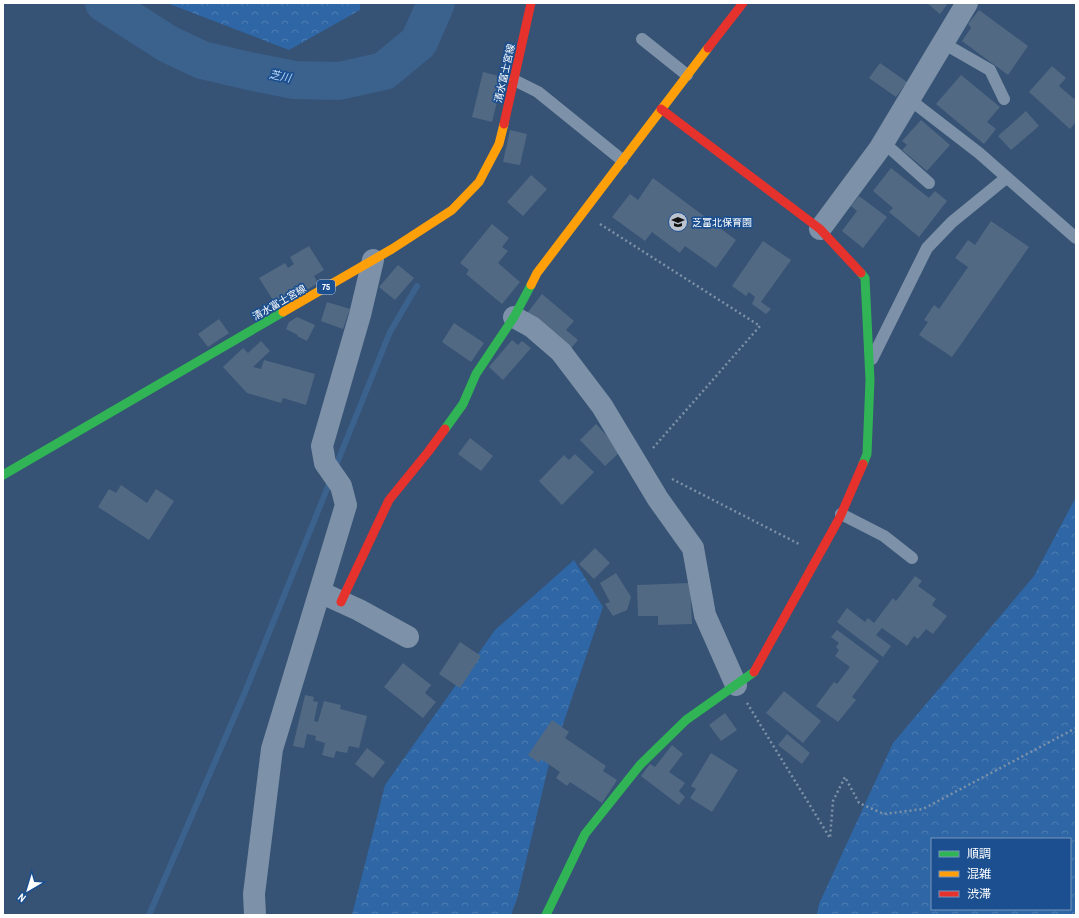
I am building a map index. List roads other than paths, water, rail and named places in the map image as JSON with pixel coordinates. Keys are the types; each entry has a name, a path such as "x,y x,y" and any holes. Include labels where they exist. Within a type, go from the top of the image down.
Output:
{"street":[{"name":"清水富士宮線","path":"3,475 392,249 452,210 479,182 499,144 531,3"},
{"path":"340,602 389,500 428,452 463,404 476,374 514,317 537,272 743,3"},
{"path":"820,229 883,142 967,3"},
{"path":"546,915 585,834 640,765 686,720 755,671 841,514 868,454 869,365 866,278 820,229 661,109"},
{"path":"254,915 254,894 272,749 346,504 341,486 325,463 322,446 360,315 373,260"},
{"path":"514,317 532,327 561,352 602,406 643,474 693,548 705,615 736,685"},
{"path":"319,592 408,637"}],"lane":[{"path":"642,39 687,75"},
{"path":"943,43 990,70 1004,98"},
{"path":"514,80 538,92 622,160"},
{"path":"909,99 979,153 1076,238"},
{"path":"883,142 929,183"},
{"path":"869,365 927,248 952,222 1006,178"},
{"path":"841,514 884,536 912,558"}],"waterway":[{"name":"芝川","path":"104,3 168,44 202,60 294,80 339,81 384,71 419,42 436,3"},
{"path":"335,468 390,332 417,286"},
{"path":"149,915 245,692 331,479"}],"place":[{"name":"芝富北保育園","path":"678,222"}]}
